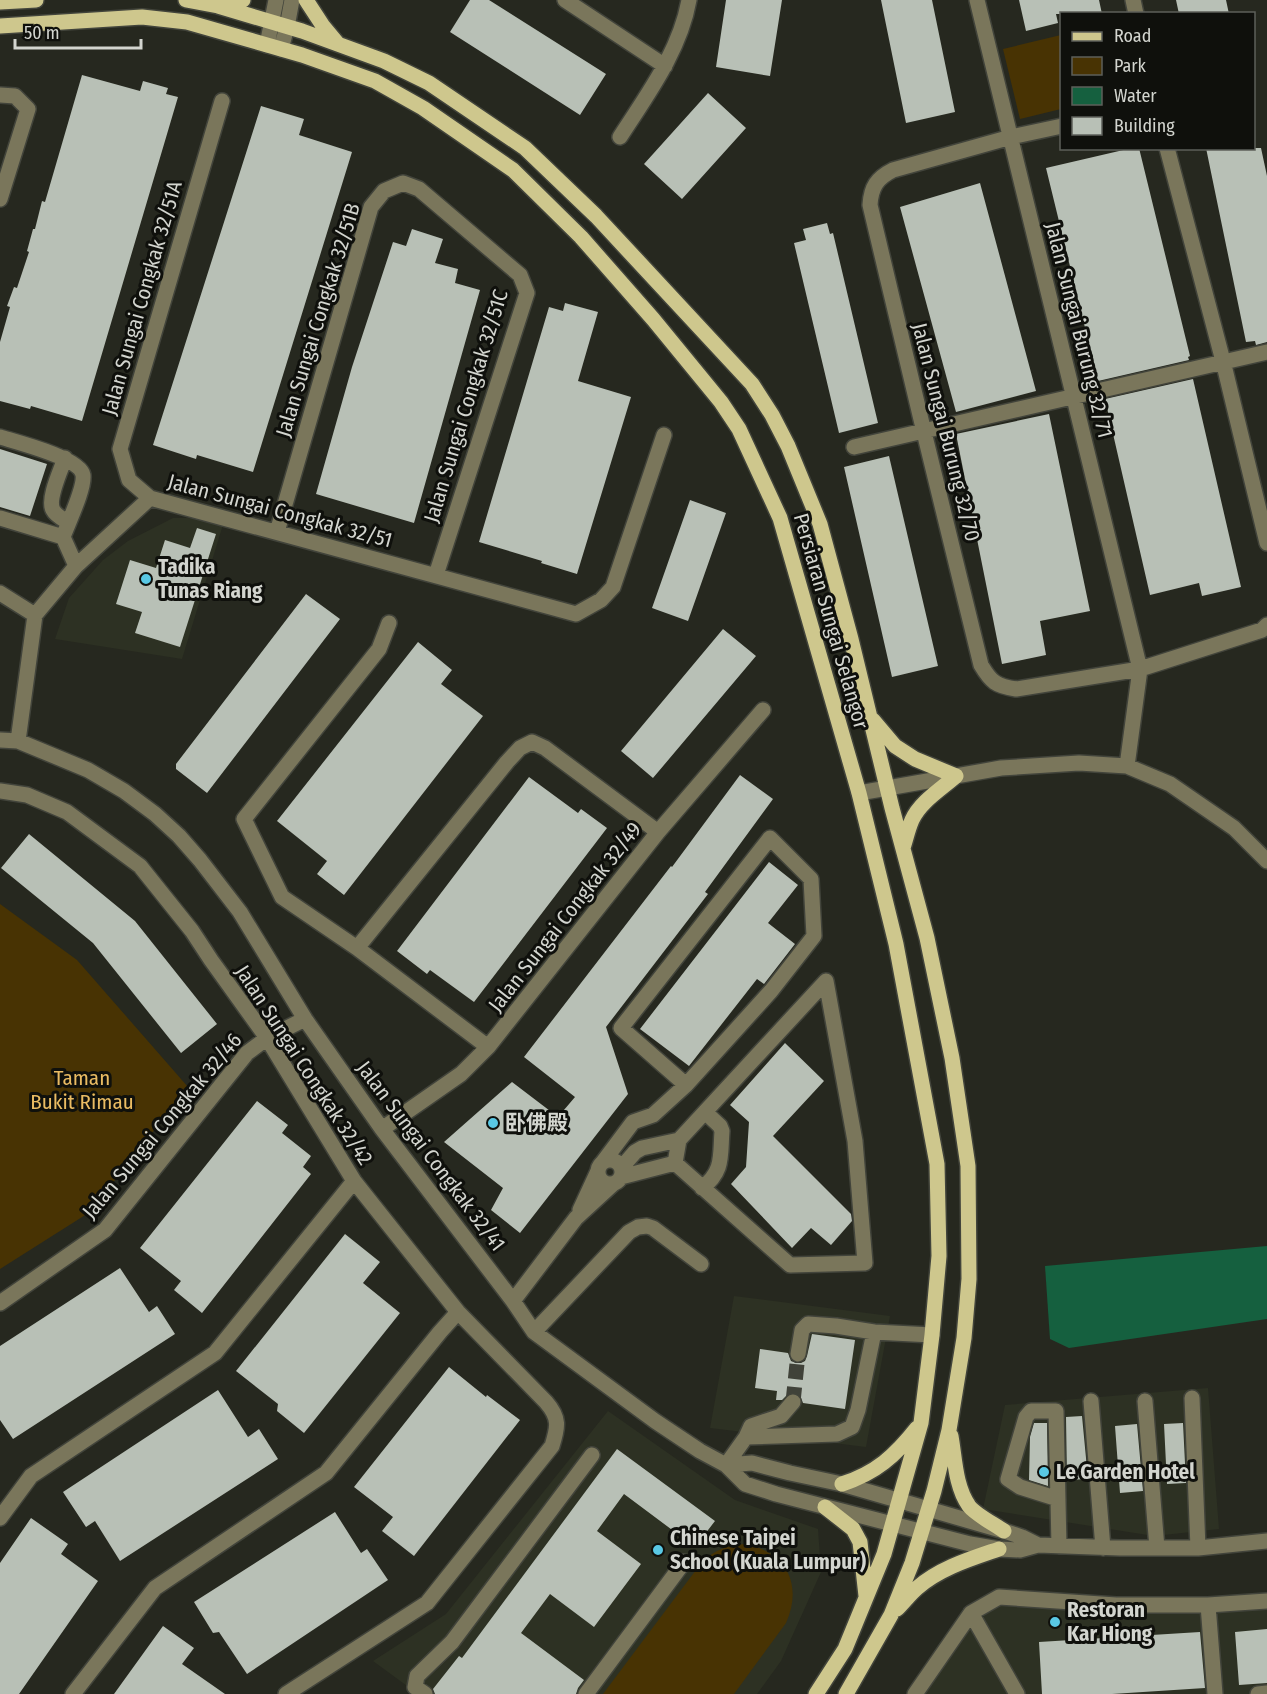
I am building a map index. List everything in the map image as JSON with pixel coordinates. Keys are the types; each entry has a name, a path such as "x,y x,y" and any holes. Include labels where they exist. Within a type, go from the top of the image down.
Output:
{"main road":[{"path":"0,2 36,0"},
{"name":"Persiaran Sungai Selangor","path":"186,0 218,6 280,25 384,61 429,83 525,148 596,216 752,384 788,446 820,524 870,715 886,789 927,938 952,1058 968,1166 969,1279 964,1338 949,1430 912,1563 891,1615 846,1694"},
{"path":"218,6 243,0"},
{"path":"306,0 322,27 339,45"},
{"name":"Persiaran Sungai Selangor","path":"0,26 142,17 187,22 274,47 375,81 423,108 513,170 581,237 653,319 721,402 739,429 780,518 859,793 896,944 937,1164 939,1256 921,1423 884,1554 845,1649 816,1694"},
{"path":"870,715 895,746 915,759 956,776 917,812 903,850"},
{"path":"842,1484 861,1478 888,1460 921,1423"},
{"path":"949,1430 959,1482 970,1507 1004,1531"},
{"path":"825,1507 853,1529 860,1542 866,1599"},
{"path":"891,1615 918,1588 936,1575 958,1563 999,1550"}],"street":[{"path":"276,0 280,25"},
{"path":"274,47 280,25 292,0"},
{"path":"566,0 665,66"},
{"path":"620,137 665,66 687,12 689,0"},
{"name":"Jalan Sungai Burung 32/71","path":"977,0 1140,669"},
{"path":"0,95 15,96 28,110 0,199"},
{"name":"Jalan Sungai Congkak 32/51A","path":"150,498 129,480 120,449 222,101"},
{"path":"1011,137 1060,126"},
{"name":"Jalan Sungai Burung 32/70","path":"1011,137 893,170 873,185 870,194 870,205 924,432 981,664 989,679 1004,687 1016,689 1140,669"},
{"path":"1168,150 1223,361 1267,543"},
{"name":"Jalan Sungai Congkak 32/51B","path":"277,532 371,207 384,191 403,183 419,189 472,234"},
{"name":"Jalan Sungai Congkak 32/51C","path":"436,575 527,293 520,275 472,234"},
{"path":"854,447 1267,352"},
{"name":"Jalan Sungai Congkak 32/51","path":"35,615 76,566 150,498 576,614 601,600 613,586 664,435"},
{"path":"0,437 65,458 77,465 83,473 82,485 66,530"},
{"path":"65,458 51,500 51,508 66,530 76,566"},
{"path":"0,518 66,530"},
{"path":"0,593 35,615 18,741"},
{"path":"389,623 378,649 244,819 282,897 357,948 488,1047"},
{"path":"1127,766 1140,669 1262,630 1267,625"},
{"name":"Jalan Sungai Congkak 32/49","path":"382,1129 461,1074 488,1047 658,832 763,710"},
{"name":"Jalan Sungai Congkak 32/41","path":"0,740 18,741 88,770 124,791 155,814 179,836 240,912 305,1019 382,1129 534,1332 655,1421 726,1465"},
{"path":"357,948 507,762 520,748 532,742 545,748 658,832"},
{"path":"859,793 1001,768 1068,763 1127,766 1170,784 1234,828 1267,861"},
{"name":"Jalan Sungai Congkak 32/42","path":"0,791 27,795 67,812 140,866 192,931 267,1038 354,1181 458,1312 546,1402 557,1419 552,1446 427,1603 286,1694"},
{"path":"576,1218 600,1167 633,1122 653,1115 686,1085 771,991 814,936 811,879 770,838 621,1028 686,1085"},
{"path":"826,981 855,1141 865,1263 790,1265 675,1163 679,1140 826,981"},
{"name":"Jalan Sungai Congkak 32/46","path":"0,1303 105,1230 246,1053 267,1038 305,1019"},
{"path":"702,1188 715,1176 719,1168 722,1131 720,1126 705,1112"},
{"path":"513,1301 576,1218 619,1173 633,1122"},
{"path":"619,1173 610,1159 600,1167 598,1175 602,1181 609,1184 619,1173 635,1152 642,1148 679,1140"},
{"path":"619,1173 675,1163"},
{"path":"0,1518 31,1476 215,1353 354,1181"},
{"path":"534,1332 619,1241 638,1227 653,1228 701,1264"},
{"path":"73,1694 156,1588 326,1473 458,1312"},
{"path":"798,1354 802,1330 808,1324 874,1332 932,1335"},
{"path":"746,1437 837,1434 852,1427 858,1410 874,1332"},
{"path":"1192,1398 1198,1548"},
{"path":"1091,1401 1103,1548"},
{"path":"1145,1401 1157,1548"},
{"path":"726,1465 751,1426 781,1416 793,1402"},
{"path":"1058,1499 1020,1486 1008,1479 1026,1417 1031,1411 1056,1411 1058,1499 1059,1546"},
{"path":"425,1694 415,1687 417,1676 452,1642 592,1455"},
{"path":"726,1465 752,1463 842,1484 1004,1531 1038,1545"},
{"path":"726,1465 745,1484 825,1507 999,1550 1020,1550 1038,1545 1198,1548 1267,1541"},
{"path":"586,1694 684,1562"},
{"path":"915,1694 971,1613 999,1597 1116,1605 1208,1605 1267,1601"},
{"path":"1208,1605 1215,1694"},
{"path":"971,1613 1017,1694"},
{"path":"1258,1694 1267,1693"}],"shaded area":[{"name":"Tadika Tunas Riang","path":"173,518 225,518 182,659 55,639 69,598 103,560 128,541"},
{"path":"734,1296 890,1316 866,1447 710,1428"},
{"path":"1208,1388 1219,1529 1154,1536 983,1509 1005,1405"},
{"name":"Chinese Taipei School (Kuala Lumpur)","path":"608,1411 735,1500 818,1529 821,1572 781,1661 757,1694 418,1694 373,1661 446,1614"},
{"path":"1001,1603 1115,1613 1218,1612 1267,1608 1267,1694 922,1694 971,1624"}],"green space":[{"path":"1060,35 1060,109 1020,119 1003,49"},
{"name":"Taman Bukit Rimau","path":"0,904 77,960 188,1087 90,1212 0,1269"},
{"path":"745,1544 772,1554 781,1562 792,1583 793,1596 786,1623 734,1694 603,1694 702,1562 722,1549"}],"water":[{"path":"1267,1246 1267,1319 1069,1348 1050,1339 1045,1266"}],"building":[{"path":"470,0 489,0 606,74 580,115 450,32"},
{"path":"726,0 782,0 770,76 716,67"},
{"path":"881,0 932,0 955,112 906,123"},
{"path":"1019,0 1099,0 1102,12 1060,12 1056,14 1058,23 1026,31"},
{"path":"1176,0 1226,0 1229,12 1179,12"},
{"path":"82,75 140,91 143,81 168,88 166,94 178,97 82,421 31,406 30,409 0,401 0,342 10,307 7,306 14,287 17,288 29,252 27,251 33,229 35,229 42,201 45,202"},
{"path":"708,93 746,128 682,199 644,164"},
{"path":"261,106 304,119 299,135 352,152 253,472 197,455 196,459 153,445"},
{"path":"1261,148 1267,176 1267,342 1256,345 1255,341 1246,342 1206,150"},
{"path":"1123,150 1139,150 1190,356 1189,360 1098,381 1046,168"},
{"path":"980,183 1036,391 956,412 900,207"},
{"path":"827,223 830,234 833,233 878,423 839,433 794,243 806,240 803,229"},
{"path":"412,229 443,239 435,263 458,269 455,283 480,290 414,523 316,494 352,367 393,242 406,246"},
{"path":"565,303 598,312 578,381 631,397 577,574 479,542 549,307 563,311"},
{"path":"1193,379 1241,587 1202,596 1199,583 1150,595 1105,399"},
{"path":"1049,414 1090,611 1040,621 1046,655 1002,664 956,434"},
{"path":"0,449 47,464 30,516 0,507"},
{"path":"889,456 938,666 892,677 844,467"},
{"path":"690,500 726,513 688,621 652,608"},
{"path":"197,528 216,534 180,647 135,633 142,612 116,604 130,560 156,568 165,540 190,548"},
{"path":"306,594 340,619 207,793 176,769 176,764"},
{"path":"723,629 756,656 653,778 621,751"},
{"path":"418,642 452,670 441,684 483,716 344,895 317,874 327,861 277,821"},
{"path":"740,775 773,799 705,892 708,894 606,1027 628,1094 520,1233 491,1210 503,1188 444,1142 512,1082 558,1117 575,1097 524,1057 672,867"},
{"path":"529,777 578,813 581,809 607,828 474,1002 430,970 427,974 397,951"},
{"path":"29,834 135,921 217,1024 181,1053 93,943 1,868"},
{"path":"769,862 798,885 768,923 795,944 764,984 757,979 689,1066 640,1029"},
{"path":"785,1043 824,1081 773,1136 851,1214 852,1221 831,1245 811,1228 792,1248 731,1184 746,1167 749,1122 730,1105"},
{"path":"257,1101 288,1125 282,1133 311,1156 303,1167 311,1174 202,1313 174,1290 181,1281 140,1248"},
{"path":"345,1234 380,1262 363,1283 400,1313 304,1433 277,1411 278,1404 236,1371"},
{"path":"120,1268 149,1312 157,1306 175,1334 13,1439 0,1420 0,1346"},
{"path":"812,1334 855,1340 845,1409 803,1403 800,1395 794,1392 789,1393 782,1400 776,1400 777,1391 755,1388 760,1349 788,1353 791,1361 801,1363 807,1356"},
{"path":"449,1367 486,1397 487,1395 520,1420 414,1556 382,1531 393,1517 354,1487"},
{"path":"218,1390 248,1437 259,1429 278,1459 120,1561 95,1521 86,1527 63,1492"},
{"path":"1082,1416 1088,1479 1067,1480 1066,1417"},
{"path":"1034,1423 1047,1423 1048,1486 1029,1480 1030,1437"},
{"path":"1183,1423 1186,1483 1167,1484 1164,1424"},
{"path":"1137,1424 1143,1491 1120,1493 1115,1426"},
{"path":"617,1449 715,1521 695,1547 624,1494 597,1531 641,1564 594,1627 550,1594 521,1633 584,1680 576,1694 435,1694 433,1689 459,1656 462,1658"},
{"path":"335,1512 361,1553 367,1549 388,1580 247,1674 219,1632 213,1633 194,1602"},
{"path":"31,1518 68,1544 61,1554 98,1581 19,1694 0,1694 0,1563"},
{"path":"163,1626 194,1648 182,1664 225,1694 114,1694"},
{"path":"1267,1629 1267,1683 1239,1685 1235,1632"},
{"path":"1200,1632 1205,1688 1112,1694 1042,1694 1039,1642"}],"tunnel":[{"path":"793,1402 798,1354"}],"place":[{"name":"Tadika Tunas Riang","path":"146,579"},
{"name":"卧佛殿","path":"493,1123"},
{"name":"Le Garden Hotel","path":"1044,1472"},
{"name":"Chinese Taipei School (Kuala Lumpur)","path":"658,1550"},
{"name":"Restoran Kar Hiong","path":"1055,1622"}]}
